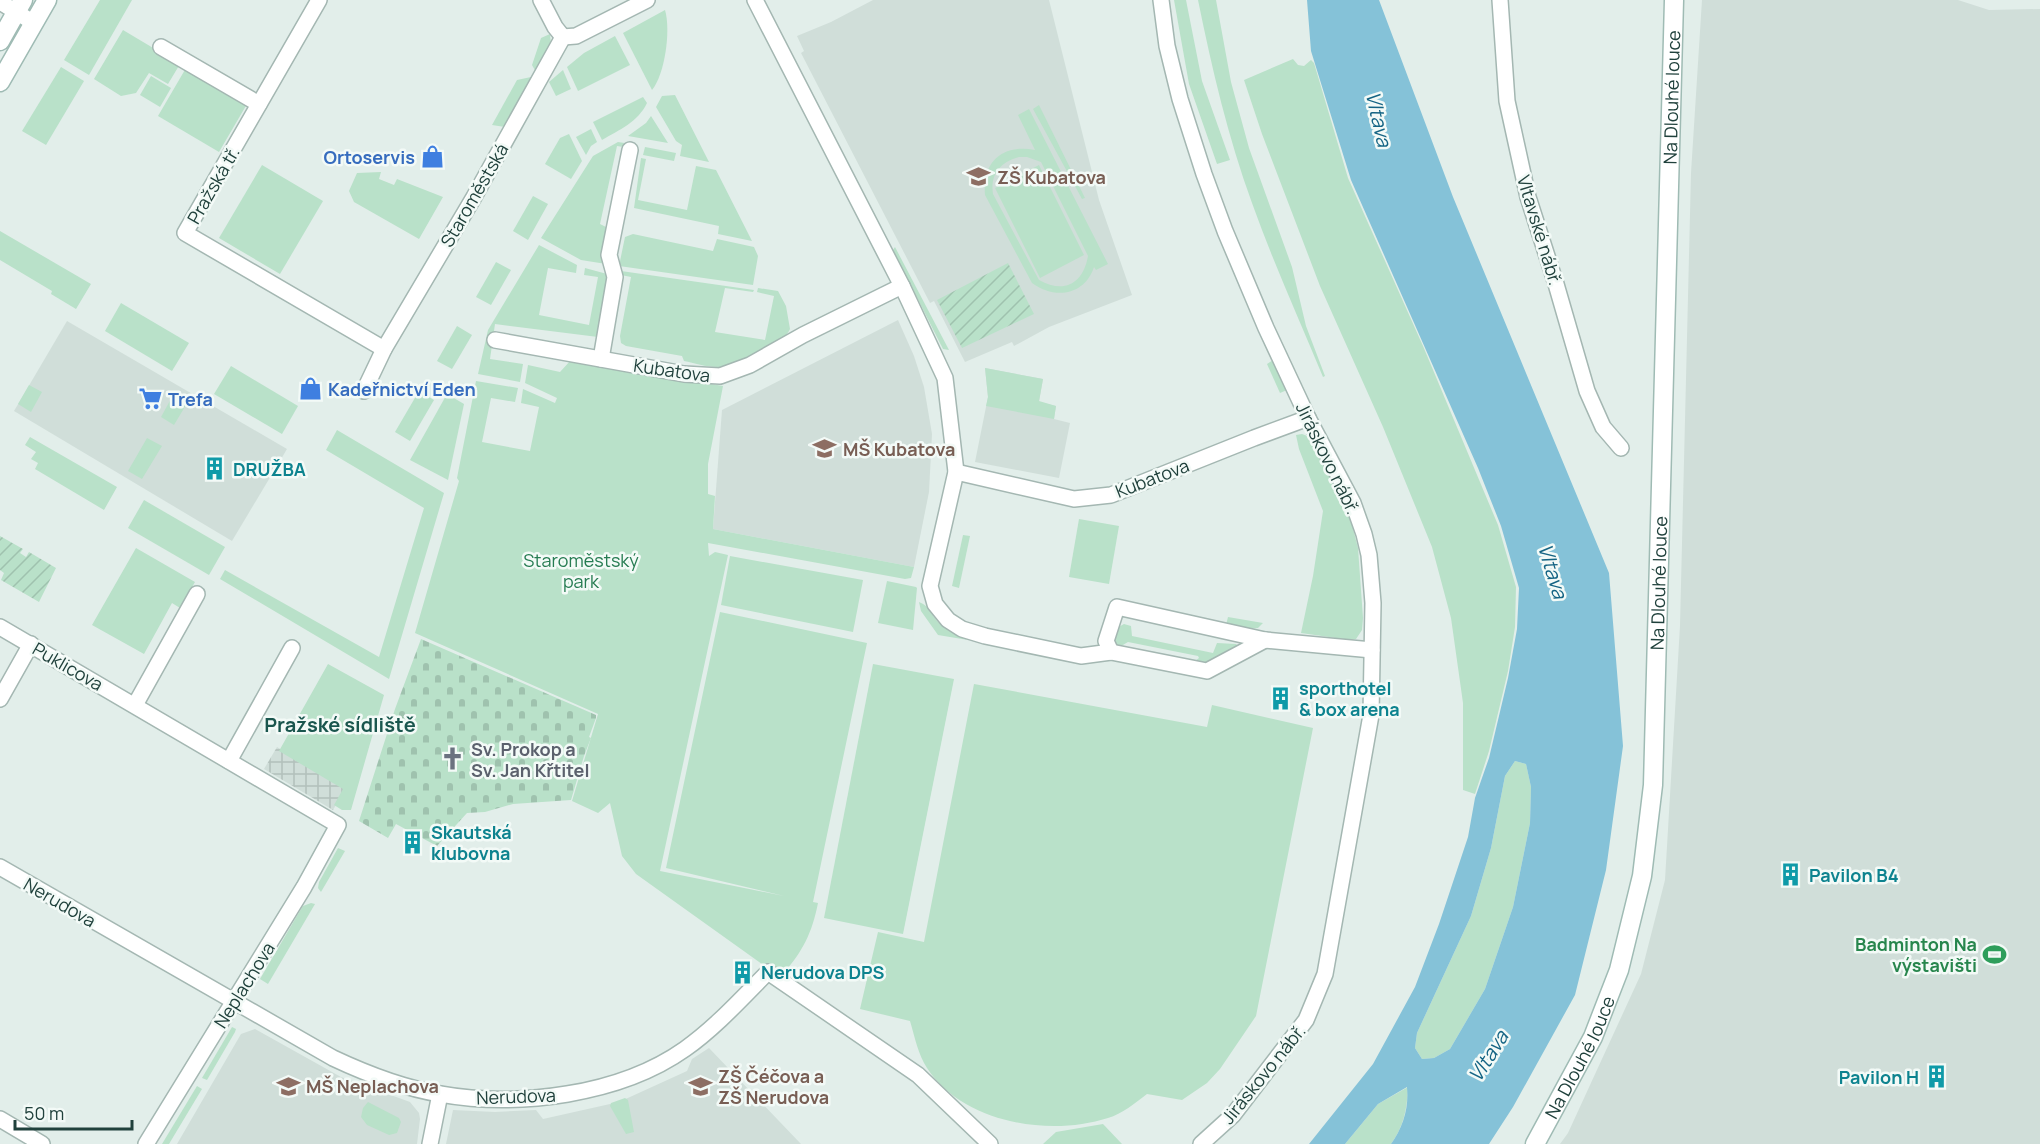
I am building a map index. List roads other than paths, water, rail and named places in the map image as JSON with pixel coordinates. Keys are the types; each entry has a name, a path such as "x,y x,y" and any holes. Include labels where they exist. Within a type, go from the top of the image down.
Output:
{"main road":[{"path":"0,82 47,0"},
{"name":"Na Dlouhé louce","path":"1535,1144 1593,1037 1619,970 1642,876 1653,785 1674,0"},
{"path":"0,41 19,7"}],"street":[{"name":"Pražská tř.","path":"319,0 186,233 384,349"},
{"path":"541,0 563,37 576,36 647,0"},
{"path":"755,0 902,286 945,378 956,472 930,586 935,604 948,620 962,629 1014,642 1081,656 1110,652 1207,671 1265,640"},
{"name":"Jiráskovo nábř.","path":"1161,0 1167,46 1180,99 1204,174 1225,231 1262,317 1308,418 1353,503 1369,555 1372,587 1371,715 1325,974 1306,1020 1233,1114 1201,1144"},
{"name":"Vltavské nábř.","path":"1500,0 1508,101 1528,197 1587,391 1603,427 1621,448"},
{"path":"0,2 19,7 33,23"},
{"name":"Staroměstská","path":"364,391 384,349 474,197 563,37"},
{"path":"161,47 260,104"},
{"path":"601,359 615,276 609,255 630,150"},
{"name":"Kubatova","path":"495,340 684,374 720,376 750,365 803,335 902,286"},
{"name":"Kubatova","path":"956,472 1074,499 1111,495 1308,418"},
{"path":"135,705 197,594"},
{"path":"1110,652 1106,641 1117,607 1265,640 1372,650"},
{"name":"Puklicova","path":"0,627 338,825"},
{"path":"0,699 31,644"},
{"path":"229,761 292,648"},
{"name":"Neplachova","path":"146,1144 304,887 338,825"},
{"name":"Nerudova","path":"0,867 333,1058 368,1074 440,1094 468,1098 536,1098 591,1089 632,1076 685,1049 712,1027 768,972 918,1075 990,1144"},
{"path":"430,1144 440,1094"},
{"path":"0,1119 42,1144"}],"water":[{"name":"Vltava","path":"1307,0 1379,0 1453,197 1609,573 1623,746 1606,870 1575,995 1513,1107 1489,1144 1391,1144 1404,1117 1407,1087 1378,1104 1345,1144 1309,1144 1373,1064 1415,987 1439,924 1468,837 1475,798 1489,758 1517,629 1519,588 1501,526 1478,468 1351,180 1311,51","holes":["1515,761 1526,764 1531,787 1530,823 1513,907 1485,989 1450,1049 1434,1058 1422,1059 1415,1048 1417,1033 1471,916 1491,848 1505,776"]}],"place":[{"name":"Ortoservis","path":"433,157"},
{"name":"ZŠ Kubatova","path":"979,177"},
{"name":"Kadeřnictví Eden","path":"310,389"},
{"name":"Trefa","path":"150,399"},
{"name":"MŠ Kubatova","path":"825,449"},
{"name":"DRUŽBA","path":"215,469"},
{"name":"sporthotel & box arena","path":"1281,698"},
{"name":"Sv. Prokop a Sv. Jan Křtitel","path":"453,759"},
{"name":"Skautská klubovna","path":"413,842"},
{"name":"Pavilon B4","path":"1791,875"},
{"name":"Badminton Na výstavišti","path":"1995,954"},
{"name":"Nerudova DPS","path":"743,972"},
{"name":"Pavilon H","path":"1937,1077"},
{"name":"MŠ Neplachova","path":"288,1086"},
{"name":"ZŠ Čéčova a ZŠ Nerudova","path":"700,1086"}],"district":[{"name":"Pražské sídliště","path":"340,724"}],"park label":[{"name":"Staroměstský park","path":"581,570"}]}
